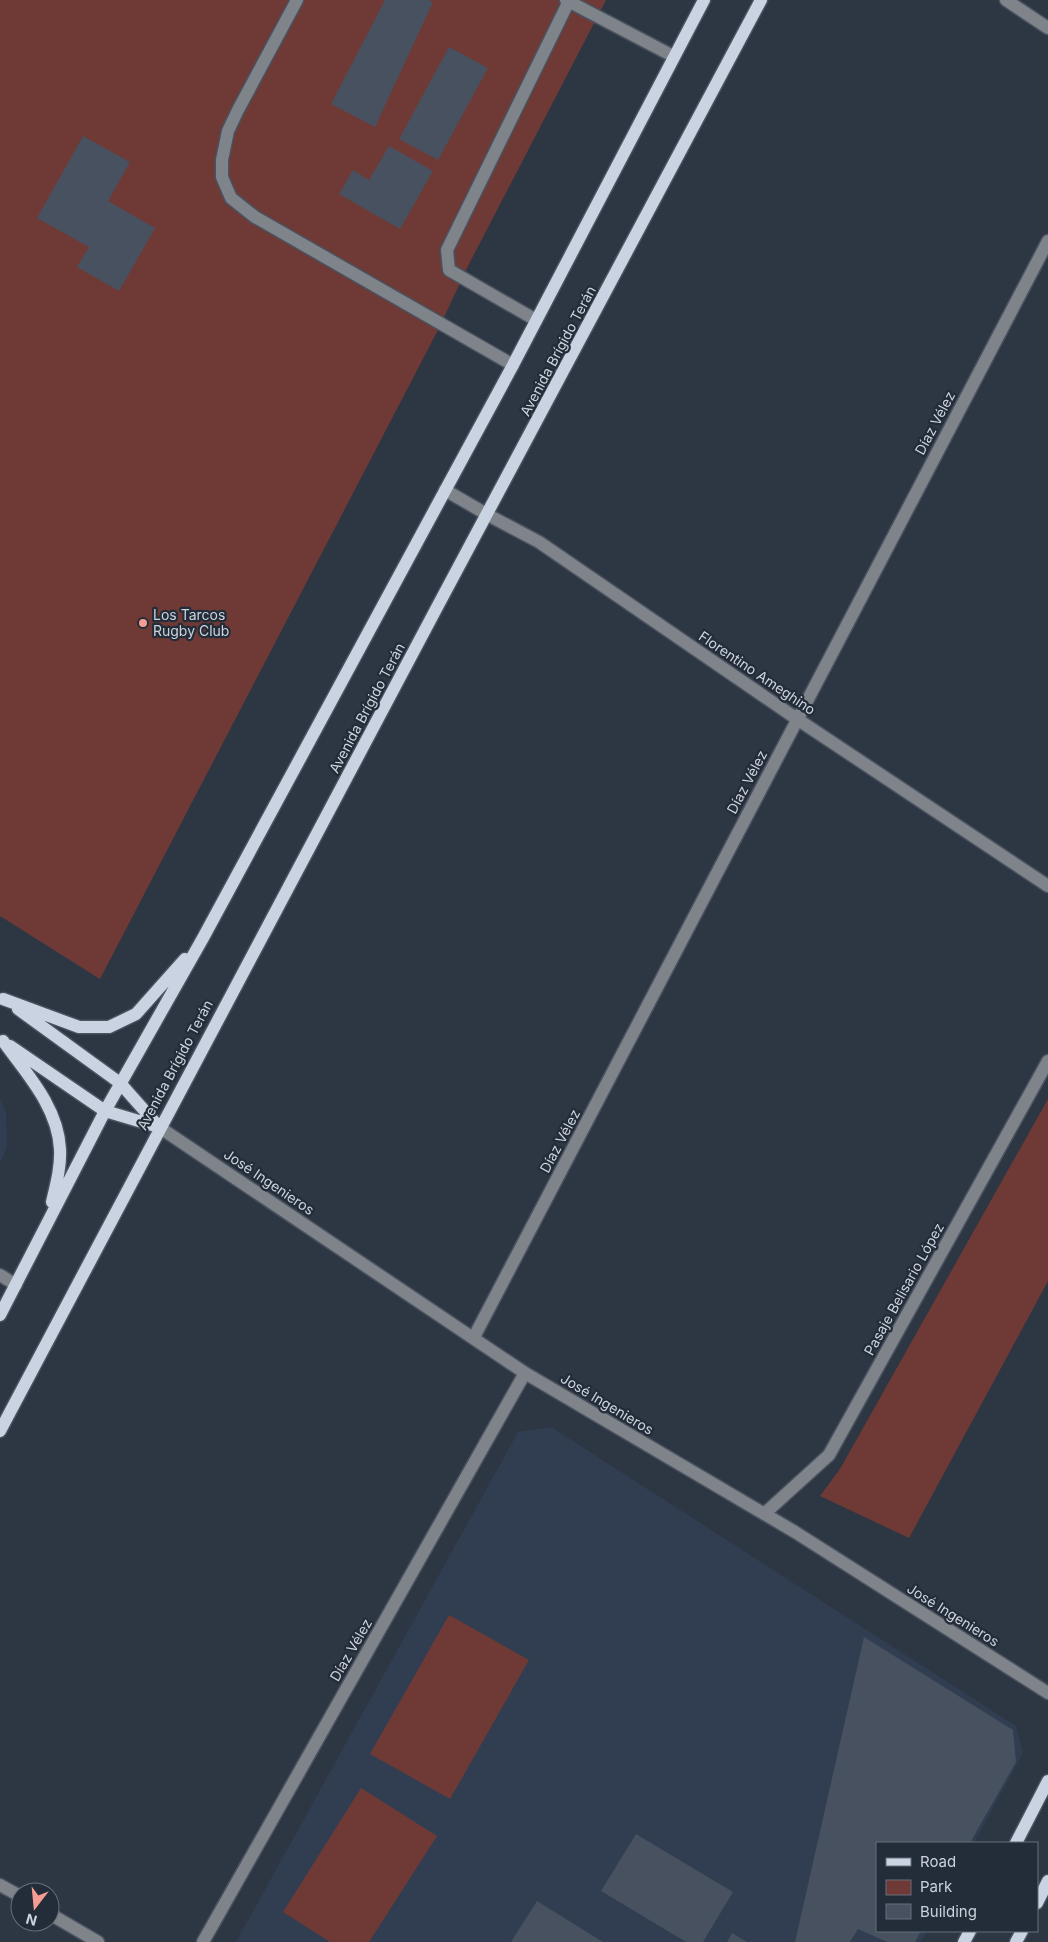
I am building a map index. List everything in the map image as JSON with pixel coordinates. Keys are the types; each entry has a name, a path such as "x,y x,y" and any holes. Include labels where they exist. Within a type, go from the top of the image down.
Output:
{"main road":[{"path":"0,1314 120,1083 203,938 513,365 673,56 704,0"},
{"name":"Avenida Brígido Terán","path":"0,1432 160,1127 761,0"},
{"path":"1,998 78,1027 109,1027 136,1014 203,938"},
{"name":"José Ingenieros","path":"1,998 120,1083 160,1127"},
{"path":"2,1040 42,1097 56,1121 60,1149 58,1178 44,1228"},
{"name":"José Ingenieros","path":"2,1040 105,1111 160,1127"},
{"path":"1017,1842 1048,1781"},
{"path":"1038,1901 1048,1881"}],"street":[{"path":"297,0 228,131 222,160 222,178 232,198 255,216 513,365"},
{"path":"1006,0 1048,28"},
{"path":"536,320 449,270 447,250 568,1 673,56"},
{"name":"Díaz Vélez","path":"474,1337 1048,241"},
{"name":"Florentino Ameghino","path":"445,490 538,542 797,719 1048,886"},
{"name":"Pasaje Belisario López","path":"764,1514 829,1455 1048,1061"},
{"name":"José Ingenieros","path":"160,1127 525,1373 764,1514 1048,1693"},
{"path":"0,1275 16,1285"},
{"name":"Díaz Vélez","path":"202,1942 525,1373"},
{"path":"60,1920 98,1942"}],"shaded area":[{"path":"0,1099 6,1113 7,1147 0,1163"},
{"path":"551,1427 1016,1726 1023,1753 975,1842 876,1842 876,1932 926,1932 921,1942 236,1942 518,1432"}],"green space":[{"name":"Los Tarcos Rugby Club","path":"0,0 606,0 468,266 438,330 100,979 0,916"},
{"path":"1048,1099 1048,1281 909,1538 820,1496 840,1469"},
{"path":"449,1615 529,1660 450,1799 370,1754"},
{"path":"361,1788 437,1836 369,1942 330,1942 283,1912"}],"building":[{"path":"385,0 428,0 433,2 375,127 331,104"},
{"path":"449,47 488,68 438,160 399,139"},
{"path":"83,136 130,162 108,201 155,228 119,291 77,267 89,247 37,218"},
{"path":"389,146 433,171 400,229 339,194 353,170 369,180"},
{"path":"864,1637 1013,1730 1016,1762 971,1842 876,1842 876,1932 920,1932 915,1942 887,1942 858,1929 850,1942 795,1942"},
{"path":"636,1834 733,1892 703,1942 686,1942 601,1891"},
{"path":"537,1901 603,1942 511,1942"},
{"path":"732,1933 747,1942 727,1942"}],"place":[{"name":"Los Tarcos Rugby Club","path":"143,623"}]}
